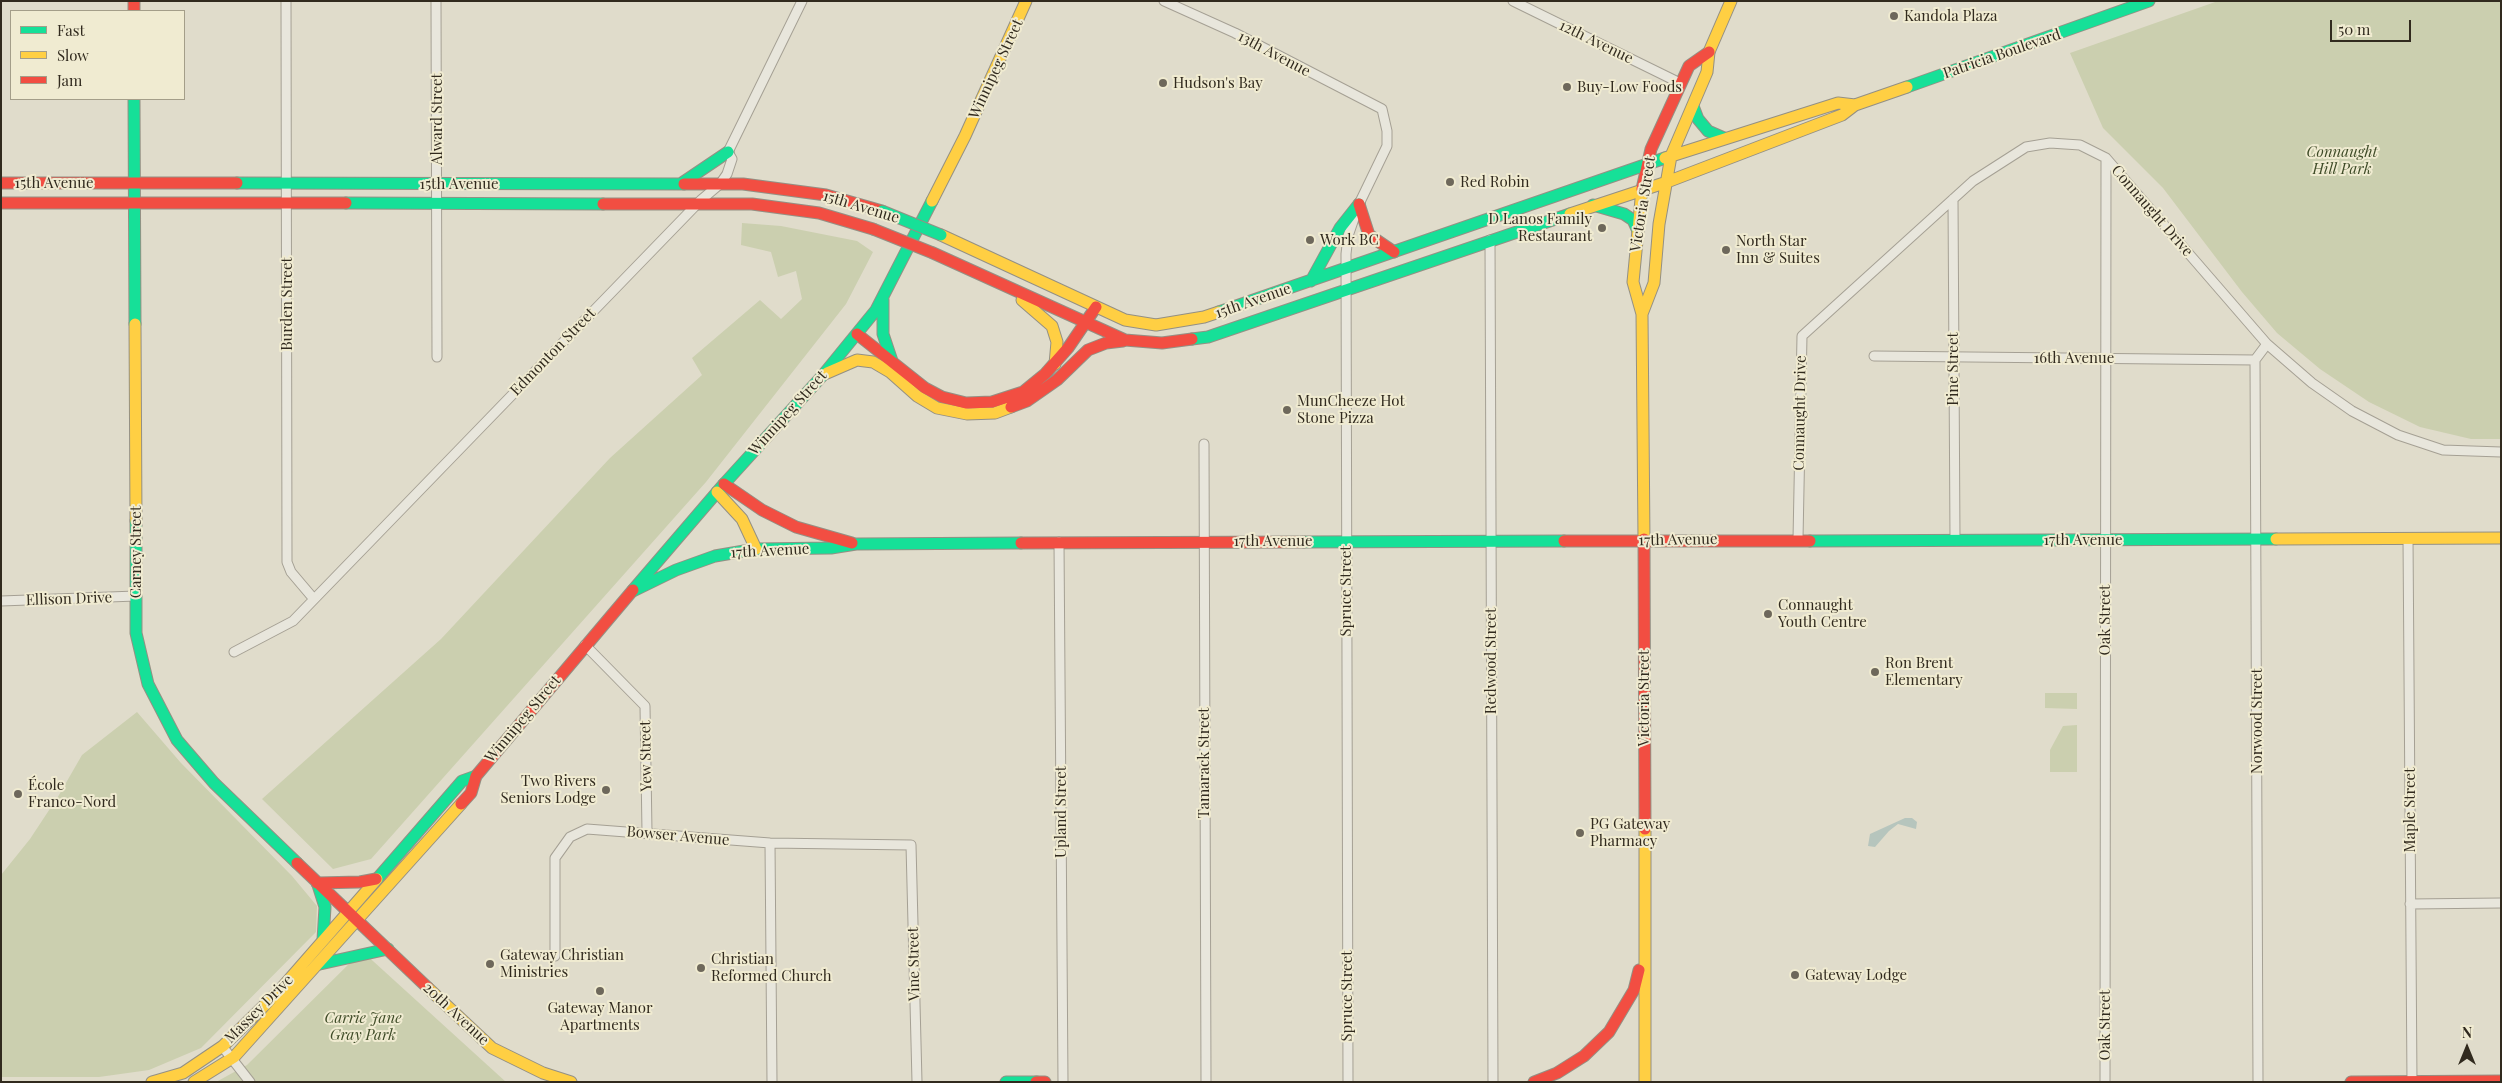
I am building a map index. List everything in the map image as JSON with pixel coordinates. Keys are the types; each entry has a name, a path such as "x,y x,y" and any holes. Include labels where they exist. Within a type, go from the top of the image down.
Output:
{"main road":[{"name":"Winnipeg Street","path":"358,921 471,792 476,776 585,645 720,488 823,375 876,310 965,136 1026,1"},
{"name":"Victoria Street","path":"1642,314 1654,283 1658,234 1672,156 1707,72 1709,52 1731,1"},
{"name":"Patricia Boulevard","path":"1672,156 1838,103 1854,104 2149,1"},
{"name":"Victoria Street","path":"1645,1082 1642,314 1633,282 1642,189 1647,163 1662,122 1689,66 1709,52"},
{"name":"Carney Street","path":"134,100 136,632 148,684 177,740 214,784 358,921"},
{"name":"Patricia Boulevard","path":"1667,182 1842,115 1854,104"},
{"path":"1693,106 1698,119 1708,131 1724,138"},
{"path":"680,184 728,152"},
{"name":"15th Avenue","path":"1,183 720,184 790,189 826,195 882,211 941,235 1125,320 1156,325 1204,317 1647,163 1672,156"},
{"name":"15th Avenue","path":"1,203 699,203 752,204 803,210 844,219 933,253 1125,340 1162,343 1208,337 1490,240 1667,182"},
{"path":"1359,204 1369,235 1394,252"},
{"path":"1311,281 1340,228 1359,204"},
{"path":"1594,206 1624,214 1633,220 1638,231"},
{"path":"1002,285 1052,326 1057,342 1055,364"},
{"path":"884,295 883,334 892,362"},
{"path":"857,334 925,388 942,397 966,403 992,402 1023,392 1055,364 1096,307"},
{"path":"823,375 857,360 873,362 890,372 917,396 938,408 967,414 995,413 1027,401 1057,380 1088,350 1106,343 1125,340"},
{"path":"720,488 742,519 756,549"},
{"name":"17th Avenue","path":"720,488 796,527 856,544"},
{"name":"17th Avenue","path":"633,591 698,560 735,552 756,549 831,548 856,544 1204,541 2501,538"},
{"name":"Winnipeg Street","path":"348,912 462,781 476,776"},
{"path":"323,940 325,907 318,883 360,882 376,879"},
{"name":"Massey Drive","path":"152,1082 183,1073 222,1046 279,991 348,912"},
{"name":"20th Avenue","path":"358,921 492,1048 543,1073 570,1082"},
{"name":"Massey Drive","path":"194,1082 232,1058 358,921"},
{"path":"319,964 388,949"},
{"path":"1534,1082 1557,1073 1584,1056 1608,1032 1634,990 1645,951"},
{"path":"2351,1082 2501,1081"},
{"path":"1006,1082 1045,1082"}],"street":[{"name":"Burden Street","path":"286,1 287,562 292,572 313,598"},
{"name":"Alward Street","path":"436,1 437,357"},
{"name":"Edmonton Street","path":"234,652 293,621 313,598 699,203 720,184 728,174 732,159 728,152 802,1"},
{"name":"13th Avenue","path":"1164,1 1235,34 1382,109"},
{"name":"12th Avenue","path":"1513,1 1680,83"},
{"name":"Spruce Street","path":"1348,1082 1345,541 1346,269 1348,236 1359,204 1387,146 1387,131 1382,109"},
{"name":"Connaught Drive","path":"1798,539 1802,336 1973,181 2026,147 2050,143 2080,146 2106,158 2267,344 2312,383 2352,411 2398,435 2443,450 2501,452"},
{"name":"Oak Street","path":"2104,1082 2106,158"},
{"name":"Pine Street","path":"1953,199 1955,539"},
{"name":"Redwood Street","path":"1490,240 1493,1082"},
{"path":"2255,360 2267,344"},
{"name":"16th Avenue","path":"1874,356 2255,360"},
{"name":"Norwood Street","path":"2255,360 2258,1082"},
{"name":"Tamarack Street","path":"1204,444 1206,1082"},
{"name":"Maple Street","path":"2408,538 2412,1082"},
{"name":"Upland Street","path":"1059,542 1063,1082"},
{"name":"Ellison Drive","path":"1,602 136,596"},
{"name":"Yew Street","path":"585,645 645,706 647,832"},
{"name":"Bowser Avenue","path":"555,956 555,858 570,837 587,829 647,832 770,844 912,845"},
{"path":"770,844 772,1082"},
{"name":"Vine Street","path":"912,845 917,1082"},
{"path":"2410,904 2501,903"},
{"path":"222,1046 250,1082"}],"green space":[{"name":"Connaught Hill Park","path":"2218,1 2501,1 2501,439 2471,439 2420,427 2369,402 2320,369 2277,333 2242,292 2163,188 2103,128 2070,53"},
{"path":"742,223 781,226 857,241 873,252 846,304 706,482 371,859 333,869 262,799 441,639 610,458 702,375 692,358 760,300 781,319 802,299 796,271 778,277 771,252 741,245"},
{"path":"2045,693 2077,693 2077,709 2045,708"},
{"path":"137,712 181,763 292,876 317,906 316,932 201,1048 149,1070 99,1077 1,1077 1,875 30,839 82,755"},
{"path":"2077,725 2077,772 2050,772 2050,750 2063,726"},
{"name":"Carrie Jane Gray Park","path":"362,951 506,1082 216,1082 247,1065"}],"shaded area":[{"path":"1905,818 1912,818 1917,822 1916,829 1898,824 1875,847 1868,846 1870,834"}],"traffic: fast":[{"path":"1907,87 2149,1"},
{"path":"134,100 135,324"},
{"path":"1693,106 1698,119 1708,131 1724,138"},
{"path":"682,183 728,152"},
{"path":"1219,312 1665,158"},
{"path":"237,183 684,184"},
{"path":"633,590 724,484 823,375 876,310 932,201"},
{"path":"346,203 603,204"},
{"path":"1311,281 1340,228 1359,204"},
{"path":"1593,205 1624,214 1633,220 1638,231"},
{"path":"882,211 941,235"},
{"path":"1192,339 1208,337 1570,214"},
{"path":"883,300 883,334 892,361"},
{"path":"136,521 136,633 148,684 177,740 214,783 297,863"},
{"path":"1810,541 2276,539"},
{"path":"1304,542 1564,541"},
{"path":"633,591 676,570 715,556 756,549 831,548 856,544 1021,543"},
{"path":"377,879 462,781 476,776"},
{"path":"318,885 325,907 323,940"},
{"path":"320,964 388,949"},
{"path":"1006,1082 1037,1082"}],"traffic: slow":[{"path":"932,201 965,136 1026,1"},
{"path":"1642,314 1654,283 1659,224 1671,156 1707,72 1709,52 1731,1"},
{"path":"1570,214 1667,182 1842,115 1855,105 1907,87"},
{"path":"1665,158 1838,103 1855,105"},
{"path":"1642,189 1633,282 1642,314 1644,539"},
{"path":"941,235 1125,320 1156,325 1204,317 1219,312"},
{"path":"1022,300 1052,326 1057,342 1055,364"},
{"path":"135,324 136,521"},
{"path":"827,373 857,360 873,362 890,372 917,396 937,408 967,414 995,413 1011,407"},
{"path":"717,492 742,519 756,549"},
{"path":"2276,539 2501,538"},
{"path":"194,1082 234,1057 461,804"},
{"path":"1645,829 1645,1082"},
{"path":"152,1082 183,1073 223,1046 279,991 377,879"},
{"path":"428,988 492,1048 543,1073 571,1082"}],"traffic: jam":[{"path":"134,1 134,10"},
{"path":"1642,189 1651,149 1689,66 1709,52"},
{"path":"1,183 237,183"},
{"path":"684,184 743,184 826,195 882,211"},
{"path":"1,203 346,203"},
{"path":"603,204 752,204 819,213 873,229"},
{"path":"1359,204 1369,235 1394,252"},
{"path":"873,229 933,253"},
{"path":"933,253 1125,340 1162,343 1192,339"},
{"path":"857,334 925,388 942,397 966,403 992,402 1023,392 1045,374 1068,348 1096,307"},
{"path":"1011,407 1027,401 1057,380 1088,350 1106,343 1123,341"},
{"path":"724,484 762,510 796,527 852,543"},
{"path":"1644,539 1645,829"},
{"path":"1564,541 1810,541"},
{"path":"1021,543 1304,542"},
{"path":"461,804 471,793 476,776 633,590"},
{"path":"297,863 428,988"},
{"path":"317,883 360,882 376,879"},
{"path":"1534,1082 1557,1073 1584,1056 1609,1032 1634,990 1639,970"},
{"path":"2351,1082 2501,1081"},
{"path":"1036,1082 1045,1082"}],"place":[{"name":"Kandola Plaza","path":"1894,16"},
{"name":"Hudson's Bay","path":"1163,83"},
{"name":"Buy-Low Foods","path":"1567,87"},
{"name":"Red Robin","path":"1450,182"},
{"name":"D Lanos Family Restaurant","path":"1602,228"},
{"name":"Work BC","path":"1310,240"},
{"name":"North Star Inn & Suites","path":"1726,250"},
{"name":"MunCheeze Hot Stone Pizza","path":"1287,410"},
{"name":"Connaught Youth Centre","path":"1768,614"},
{"name":"Ron Brent Elementary","path":"1875,672"},
{"name":"Two Rivers Seniors Lodge","path":"606,790"},
{"name":"École Franco-Nord","path":"18,794"},
{"name":"PG Gateway Pharmacy","path":"1580,833"},
{"name":"Gateway Christian Ministries","path":"490,964"},
{"name":"Christian Reformed Church","path":"701,968"},
{"name":"Gateway Lodge","path":"1795,975"},
{"name":"Gateway Manor Apartments","path":"600,991"}]}
